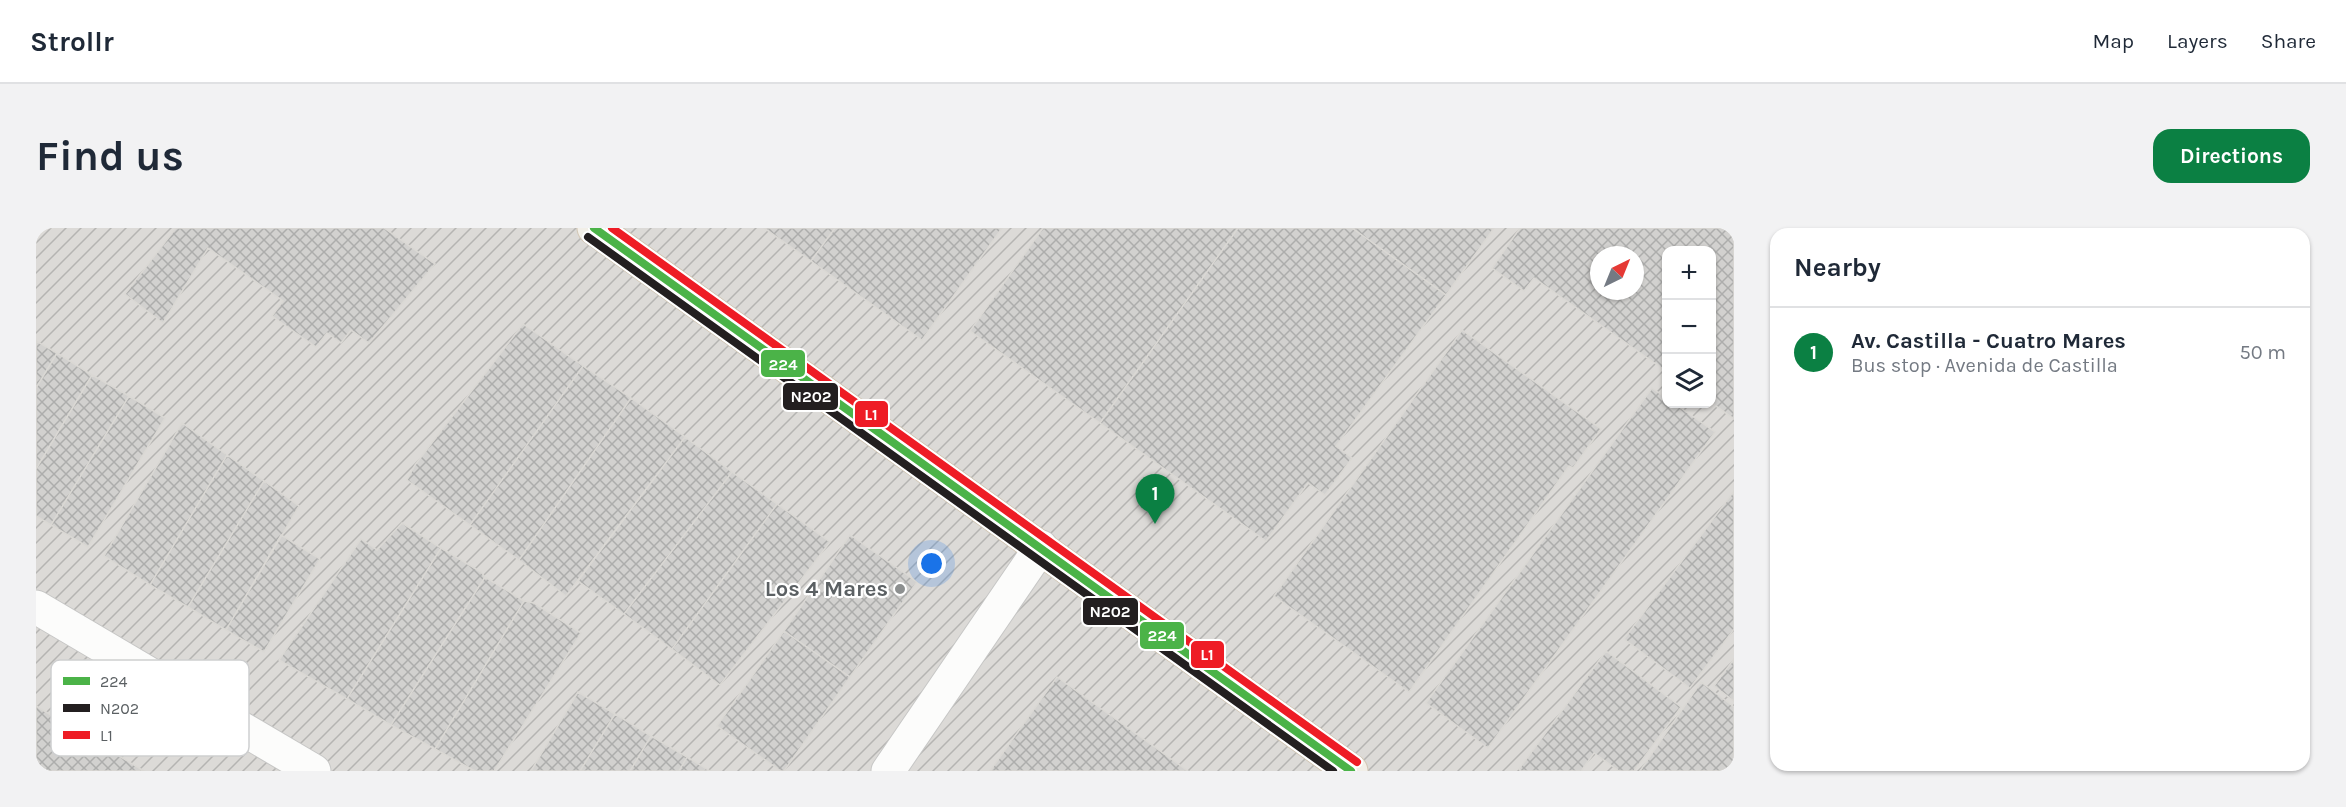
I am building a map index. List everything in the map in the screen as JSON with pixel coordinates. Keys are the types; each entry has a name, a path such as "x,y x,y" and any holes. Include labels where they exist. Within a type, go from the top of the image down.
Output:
{"main road":[{"path":"594,228 1351,771"}],"street":[{"path":"888,771 1041,547"},
{"path":"36,607 126,660"},
{"path":"249,733 314,771"}],"shaded area":[{"path":"36,228 1734,228 1734,771 36,771"}],"building":[{"path":"176,228 384,228 435,264 369,343 351,330 341,343 327,333 316,347 272,316 283,301 208,248 163,323 125,294"},
{"path":"764,228 835,228 811,261"},
{"path":"835,228 1002,228 922,340 811,261"},
{"path":"1043,228 1238,228 1100,423 970,331"},
{"path":"1238,228 1352,228 1446,295 1336,446 1352,458 1325,495 1308,483 1266,541 1100,423"},
{"path":"1352,228 1494,228 1446,295"},
{"path":"1520,228 1734,228 1734,419 1716,406 1716,246 1662,246 1662,368 1534,278 1524,291 1492,268"},
{"path":"523,324 583,366 470,525 407,480 415,465"},
{"path":"1462,330 1601,429 1573,468 1569,466 1409,692 1274,596"},
{"path":"36,341 57,353 36,388"},
{"path":"57,353 92,375 36,469 36,388"},
{"path":"583,366 631,398 519,560 470,525"},
{"path":"92,375 129,396 51,525 36,516 36,469"},
{"path":"1652,388 1662,395 1662,408 1681,408 1715,432 1488,748 1426,703"},
{"path":"129,396 165,418 88,547 51,525"},
{"path":"631,398 685,437 566,596 519,560"},
{"path":"182,423 227,455 150,585 104,556"},
{"path":"685,437 732,472 624,614 578,581"},
{"path":"227,455 264,481 188,607 150,585"},
{"path":"732,472 777,504 672,649 624,614"},
{"path":"264,481 299,506 226,630 188,607"},
{"path":"1734,491 1734,629 1690,688 1624,639"},
{"path":"777,504 830,542 720,685 672,649"},
{"path":"402,523 441,548 347,699 279,660 361,539 377,550"},
{"path":"281,535 320,559 264,652 226,630"},
{"path":"850,535 917,582 850,677 784,631"},
{"path":"441,548 481,572 485,577 391,725 347,699"},
{"path":"485,577 524,601 435,749 391,725"},
{"path":"524,601 534,603 581,633 494,771 475,771 435,749"},
{"path":"784,631 850,677 784,771 781,771 717,726"},
{"path":"1606,651 1681,707 1634,771 1619,771 1594,753 1581,771 1521,771 1519,769"},
{"path":"1734,659 1734,701 1714,686"},
{"path":"1057,677 1188,771 990,771"},
{"path":"1701,682 1734,707 1734,771 1640,771"},
{"path":"578,692 615,714 580,771 531,771"},
{"path":"36,706 51,715 51,756 119,756 144,771 36,771"},
{"path":"615,714 651,736 630,771 580,771"},
{"path":"651,736 687,757 679,771 630,771"},
{"path":"687,757 710,771 679,771"}],"transit line":[{"name":"224","path":"594,228 1351,771"},
{"name":"L1","path":"612,228 1357,762"},
{"name":"N202","path":"588,237 1333,771"}],"place":[{"name":"Av. Castilla - Cuatro Mares","path":"1155,524"},
{"name":"Los 4 Mares","path":"900,589"}]}
